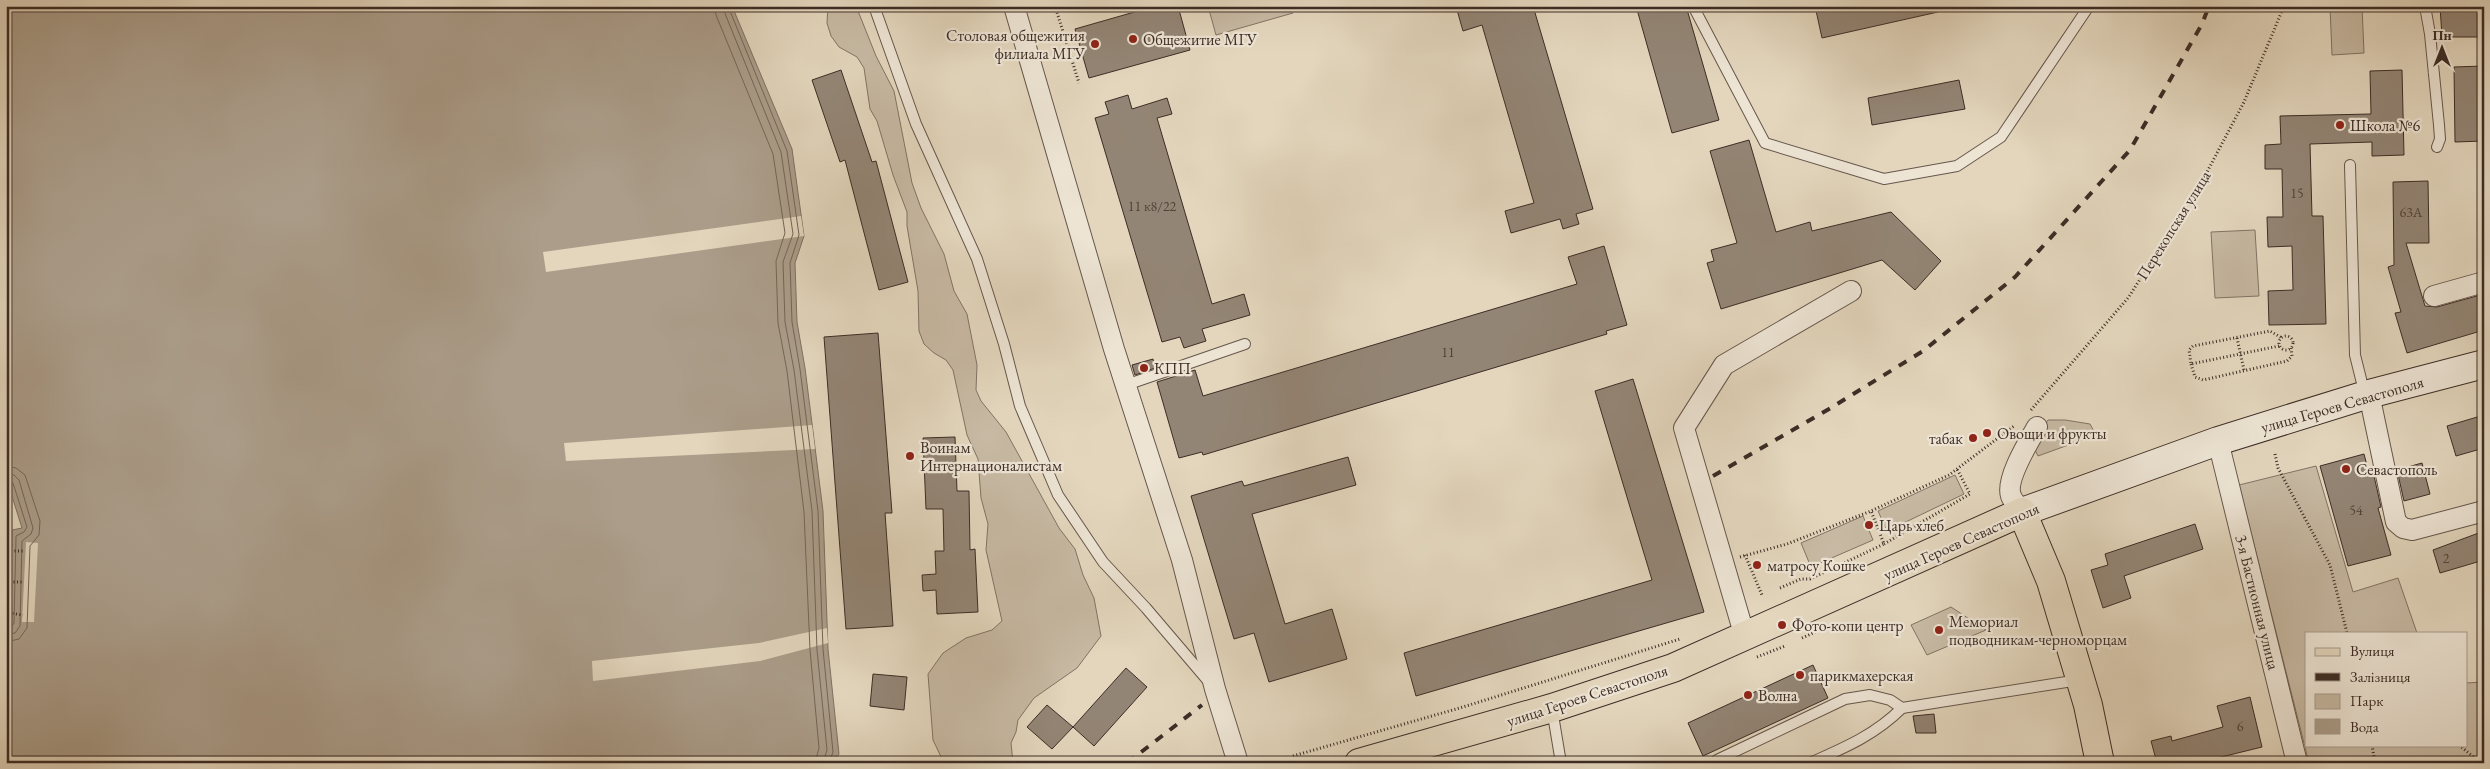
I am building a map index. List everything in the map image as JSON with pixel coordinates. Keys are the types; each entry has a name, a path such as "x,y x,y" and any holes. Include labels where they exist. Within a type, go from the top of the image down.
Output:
{"main road":[{"name":"улица Героев Севастополя","path":"1359,763 1552,708 1673,668 1751,647 2022,512 2218,441 2369,394 2484,364"},
{"path":"2022,512 2051,581 2080,680 2100,763"}],"street":[{"path":"1014,6 1114,350 1182,560 1215,689 1238,763"},
{"path":"2434,296 2484,282"},
{"path":"1751,647 1723,561 1684,428 1724,365 1851,291"},
{"path":"2369,394 2396,522 2403,528 2412,530 2484,511"},
{"path":"2022,512 2011,497 2010,485 2024,450 2033,420"},
{"name":"3-я Бастионная улица","path":"2218,441 2298,763"}],"lane":[{"path":"874,6 916,124 976,259 1004,344 1020,406 1058,495 1103,562 1146,608 1215,689"},
{"path":"1693,6 1765,143 1884,179 1957,166 2001,137 2089,6"},
{"path":"2425,6 2430,34 2439,125 2440,139 2437,147"},
{"path":"2350,165 2355,355 2362,383 2369,394"},
{"path":"1126,385 1245,344"},
{"path":"1810,763 1863,739 1887,724 1902,708 2080,680"},
{"path":"1717,760 1845,699 1870,695 1890,700 1902,708"},
{"path":"1552,708 1562,763"}],"path":[{"path":"1055,6 1079,83"},
{"name":"Перекопская улица","path":"2033,420 2128,298 2198,189 2244,102 2284,6"},
{"path":"2270,331 2282,338 2290,338 2293,342 2291,348 2292,356 2288,361 2198,380 2195,377 2189,355 2192,346 2270,331"},
{"path":"2237,338 2244,370"},
{"path":"2280,346 2282,338"},
{"path":"2191,364 2280,346"},
{"path":"2280,346 2284,350 2291,348"},
{"path":"1723,561 1787,544 1871,510 1949,475 2016,425"},
{"path":"2275,454 2278,468 2330,565 2348,632"},
{"path":"1780,588 1801,579 1810,579 1884,544 1970,494 1957,469"},
{"path":"1871,510 1884,544"},
{"path":"11,551 25,551"},
{"path":"1745,555 1762,595"},
{"path":"10,582 24,582"},
{"path":"9,613 22,614"},
{"path":"1802,638 1828,626"},
{"path":"1293,756 1463,707 1682,638"},
{"path":"1751,647 1785,646"},
{"path":"2372,746 2375,763"},
{"path":"2461,746 2481,763"}],"green space":[{"path":"828,6 856,6 876,56 894,91 912,183 921,208 944,254 954,291 967,314 977,365 976,390 981,401 1006,432 1059,528 1075,549 1083,575 1094,598 1101,636 1077,668 1034,698 1018,720 1016,732 1011,743 1013,763 944,763 933,740 928,674 943,653 966,638 992,630 1002,621 986,550 988,524 981,498 978,459 967,435 953,370 946,360 924,344 919,331 918,291 907,226 907,212 893,175 877,121 870,109 864,68 857,57 839,47 831,36 827,23"},
{"path":"1208,6 1291,6 1293,13 1216,35"},
{"path":"2330,6 2362,6 2364,53 2332,55"},
{"path":"2255,230 2259,296 2215,298 2211,232"},
{"path":"2048,420 2065,420 2090,424 2096,435 2038,456 2034,448 2041,430"},
{"path":"2316,466 2353,592 2398,578 2417,632 2305,632 2305,746 2468,746 2468,683 2484,682 2484,763 2309,763 2239,485"},
{"path":"1955,475 1964,494 1887,531 1878,511"},
{"path":"1863,516 1873,540 1811,567 1801,543"},
{"path":"1951,607 1986,630 1927,655 1911,625"}],"water":[{"path":"6,6 732,6 792,149 804,236 795,263 797,322 805,368 823,511 828,649 839,754 833,763 6,763 12,530 22,528 6,477"}],"pier":[{"path":"801,216 804,236 546,272 543,252"},
{"path":"812,425 815,449 566,461 564,443"},
{"path":"26,542 38,543 34,622 22,622"},
{"path":"827,628 828,643 760,661 593,681 592,661 759,643"}],"building":[{"name":"Общежитие МГУ","path":"1144,6 1178,6 1190,50 1089,78 1075,29 1145,9"},
{"path":"1471,6 1533,6 1593,209 1576,214 1579,224 1563,229 1560,219 1511,233 1505,211 1534,203 1482,25 1463,31 1457,10"},
{"path":"1636,6 1686,6 1719,120 1672,133"},
{"path":"1815,6 1937,6 1938,12 1822,38"},
{"path":"2440,6 2484,6 2484,37 2442,37"},
{"path":"2484,66 2484,141 2455,142 2454,67"},
{"path":"841,70 872,162 876,161 908,282 879,290 845,160 840,162 812,80"},
{"path":"2402,70 2404,155 2372,156 2372,142 2310,144 2312,216 2323,216 2326,324 2269,325 2268,291 2293,290 2292,246 2268,247 2267,217 2283,217 2282,169 2265,169 2265,145 2281,144 2280,116 2371,114 2370,71"},
{"path":"1959,80 1965,109 1872,125 1868,98"},
{"path":"1128,95 1132,109 1167,98 1172,114 1157,118 1212,304 1244,294 1250,315 1202,329 1206,341 1184,348 1180,337 1162,342 1095,118 1109,114 1105,102"},
{"path":"1749,140 1776,232 1810,222 1812,231 1891,212 1941,261 1915,290 1882,260 1721,309 1707,263 1714,261 1711,250 1737,243 1710,151"},
{"path":"2428,181 2429,243 2406,243 2425,306 2437,307 2484,294 2484,330 2407,353 2395,313 2401,312 2388,267 2394,265 2393,182"},
{"path":"1604,246 1627,325 1606,331 1607,334 1203,455 1202,452 1179,458 1157,382 1195,370 1203,396 1577,284 1568,257"},
{"path":"878,333 892,513 885,513 893,626 846,629 824,337"},
{"name":"КПП","path":"1153,359 1155,368 1135,375 1132,365"},
{"path":"1633,379 1704,612 1416,696 1404,653 1652,580 1595,391"},
{"path":"2484,415 2484,448 2456,456 2447,426"},
{"path":"955,437 957,491 969,491 970,550 975,549 978,612 937,614 936,590 923,591 922,575 936,574 935,551 944,551 943,509 926,509 923,438"},
{"path":"2364,454 2370,477 2374,476 2381,507 2378,508 2391,555 2348,566 2320,466"},
{"path":"1348,457 1356,485 1252,514 1285,624 1332,609 1347,659 1269,682 1254,633 1234,639 1191,496 1242,481 1244,486"},
{"path":"2422,463 2430,494 2404,501 2397,470"},
{"path":"2195,524 2203,549 2124,576 2131,598 2103,608 2091,570 2108,565 2105,554"},
{"path":"2484,531 2484,560 2440,573 2433,550"},
{"path":"1813,665 1828,698 1703,756 1688,723"},
{"path":"1126,668 1147,687 1094,746 1073,727"},
{"path":"873,674 907,677 904,710 870,706"},
{"path":"2250,697 2262,747 2197,763 2157,763 2151,741 2171,736 2172,741 2223,727 2217,706"},
{"path":"1047,705 1073,727 1052,749 1027,727"},
{"path":"1934,714 1936,733 1916,733 1913,716"}],"railway":[{"path":"1713,476 1829,409 1923,351 2015,277 2130,150 2202,24 2209,6"},
{"path":"1127,763 1202,705"}],"place":[{"name":"Общежитие МГУ","path":"1133,39"},
{"name":"Столовая общежития филиала МГУ","path":"1095,44"},
{"name":"Школа №6","path":"2340,125"},
{"name":"КПП","path":"1144,368"},
{"name":"Овощи и фрукты","path":"1987,433"},
{"name":"табак","path":"1973,438"},
{"name":"Воинам Интернационалистам","path":"910,456"},
{"name":"Севастополь","path":"2346,469"},
{"name":"Царь хлеб","path":"1869,525"},
{"name":"матросу Кошке","path":"1757,565"},
{"name":"Фото-копи центр","path":"1782,625"},
{"name":"Мемориал подводникам-черноморцам","path":"1939,630"},
{"name":"парикмахерская","path":"1800,675"},
{"name":"Волна","path":"1748,695"}]}
